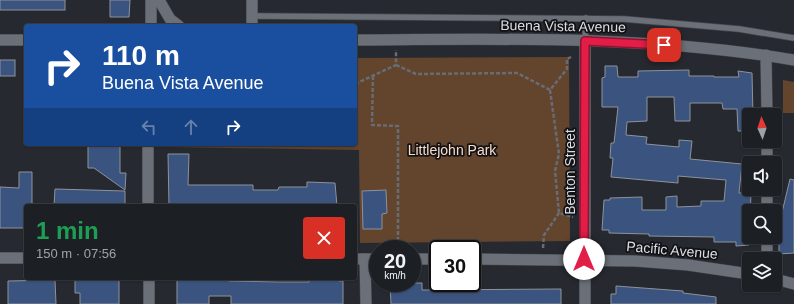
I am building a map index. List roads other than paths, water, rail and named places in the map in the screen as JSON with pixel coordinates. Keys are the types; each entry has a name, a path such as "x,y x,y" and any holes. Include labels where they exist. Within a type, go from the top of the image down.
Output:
{"street":[{"path":"151,0 151,24"},
{"path":"159,0 170,19 176,24"},
{"path":"252,0 252,21"},
{"path":"0,40 24,40"},
{"name":"Buena Vista Avenue","path":"357,40 585,41 653,44 766,55 794,60"},
{"name":"Benton Street","path":"585,41 585,304"},
{"path":"766,55 766,108"},
{"path":"148,146 148,204"},
{"path":"0,258 24,258"},
{"path":"360,259 366,304"},
{"name":"Pacific Avenue","path":"481,259 584,259 688,265 742,273"},
{"path":"148,280 149,304"},
{"path":"782,281 794,284"}],"lane":[{"path":"585,41 586,18"},
{"path":"252,21 586,18 624,19 716,27 794,38"}],"park label":[{"name":"Littlejohn Park","path":"452,150"}]}
